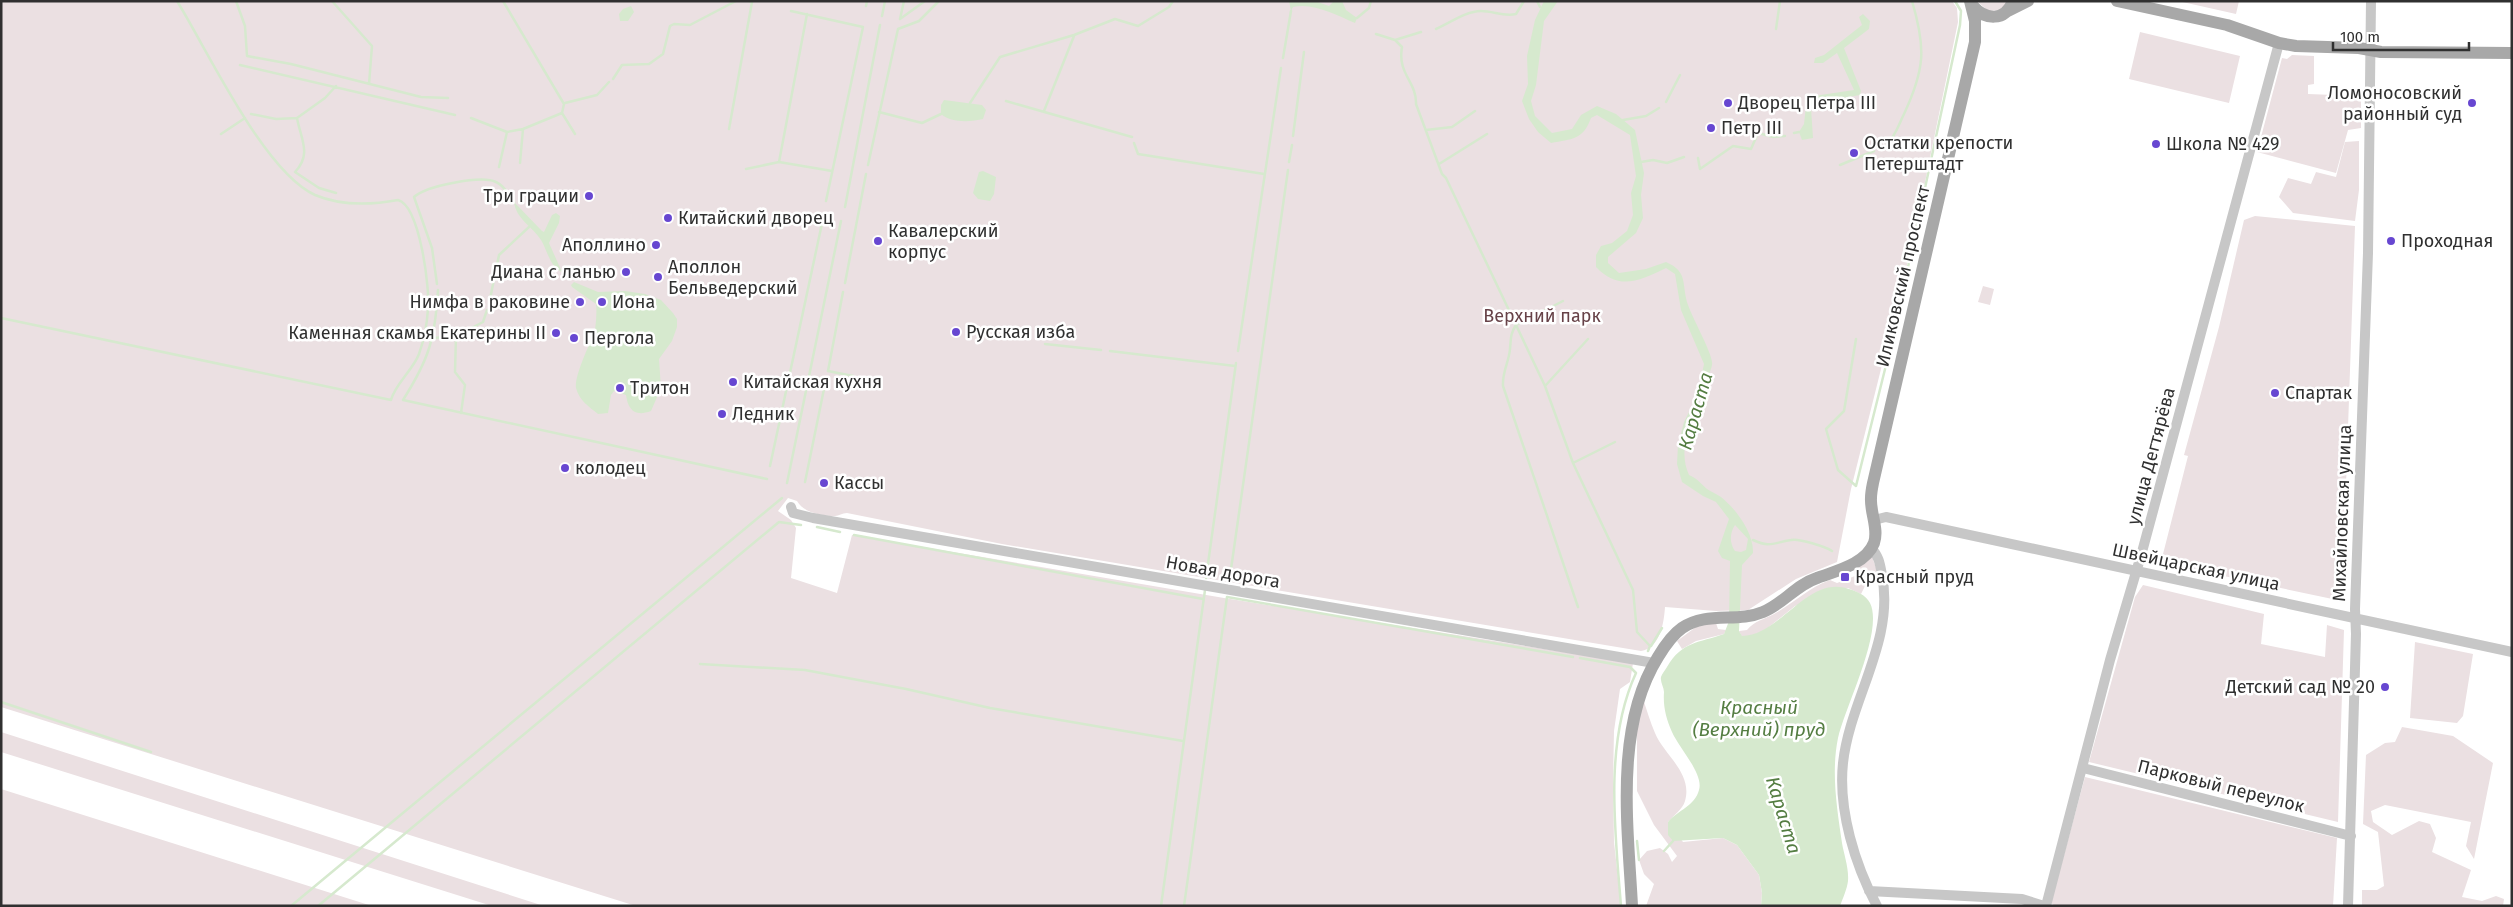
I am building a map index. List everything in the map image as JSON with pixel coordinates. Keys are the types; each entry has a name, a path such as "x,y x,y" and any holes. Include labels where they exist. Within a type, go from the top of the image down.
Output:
{"main road":[{"name":"Иликовский проспект","path":"1871,548 1875,538 1871,498 1873,483 1975,42 1984,25 2009,8 2028,1"},
{"path":"2117,1 2227,26 2279,43 2381,52 2512,53"},
{"name":"Иликовский проспект","path":"1971,3 1975,42"},
{"path":"1971,3 1980,14 1989,17 1997,17 2009,8"},
{"path":"1632,906 1628,814 1631,731 1637,701 1654,663 1664,647 1681,629 1701,620 1763,612 1805,583 1853,564 1871,548"}],"street":[{"name":"Михайловская улица","path":"2348,906 2355,618 2368,253 2371,1"},
{"name":"улица Дегтярёва","path":"2045,906 2110,660 2137,571 2279,43"},
{"name":"Новая дорога","path":"791,507 794,514 812,518 1654,663"},
{"name":"Швейцарская улица","path":"1874,520 1886,517 2512,652"},
{"path":"1871,548 1878,555 1886,606 1879,638 1847,741 1843,764 1847,822 1869,891 1877,906"},
{"name":"Парковый переулок","path":"2083,768 2351,836"},
{"path":"1869,891 2022,899 2045,906"}],"green space":[{"name":"Верхний парк","path":"1,1 1952,1 1957,8 1958,22 1912,245 1851,489 1837,562 1796,579 1748,610 1716,611 1665,607 1664,620 1657,640 1653,645 1641,651 1002,544 847,513 835,516 819,514 809,511 797,501 788,498 778,511 791,520 796,528 791,578 837,593 852,535 1224,598 1633,663 1630,682 1620,689 1614,731 1614,842 1621,906 636,906 1,707"},
{"path":"1977,1 2008,1 2000,10 1988,11"},
{"path":"2178,1 2239,1 2236,14"},
{"path":"2140,32 2240,56 2229,103 2129,79"},
{"path":"2292,55 2314,56 2314,84 2308,85 2308,94 2361,96 2361,128 2348,130 2336,173 2257,152 2282,58 2287,59"},
{"path":"2359,141 2359,190 2355,221 2293,213 2279,197 2288,178 2311,184 2316,172 2336,177 2345,142"},
{"name":"Спартак","path":"2255,216 2355,226 2342,601 2157,562 2162,558 2188,456 2184,455 2219,327 2244,220"},
{"path":"1983,286 1994,289 1990,305 1978,302"},
{"path":"1871,554 1878,573 1866,584 1861,594 1848,588 1795,606 1764,631 1742,637 1739,631 1747,630 1753,624 1781,610 1815,587 1830,580 1837,583 1855,576 1854,569"},
{"path":"2143,585 2264,614 2261,644 2325,657 2327,625 2344,630 2338,822 2089,762 2135,597"},
{"path":"1716,623 1718,629 1726,630 1724,634 1696,641 1682,649 1677,641 1700,624"},
{"path":"2415,642 2473,654 2463,716 2457,723 2410,718"},
{"path":"1643,699 1659,741 1676,765 1685,782 1684,804 1668,822 1683,842 1723,838 1737,845 1759,875 1762,893 1761,906 1646,906 1654,884 1644,874 1639,860 1647,851 1660,848 1668,854 1672,862 1677,856 1654,825 1637,791 1637,731"},
{"path":"2402,727 2453,736 2493,763 2474,859 2466,846 2471,822 2385,805 2371,811 2373,822 2392,835 2419,821 2430,824 2436,838 2432,852 2471,870 2462,897 2482,901 2496,896 2504,899 2503,906 2362,906 2362,890 2377,890 2384,886 2378,832 2363,824 2366,755 2385,743 2395,742"},
{"path":"1,732 544,906 492,906 1,752"},
{"path":"2085,777 2337,838 2333,906 2055,906 2051,903"},
{"path":"1,789 372,906 1,906"}],"water":[{"path":"1289,1 1315,1 1329,6 1334,1 1342,1 1346,10 1357,18 1355,23 1324,10 1308,6 1293,7 1291,11"},
{"name":"Красный (Верхний) пруд","path":"1544,1 1558,1 1544,21 1536,85 1531,101 1535,116 1552,133 1572,129 1581,115 1597,106 1616,114 1635,130 1644,173 1641,195 1643,218 1636,233 1608,257 1608,263 1619,273 1646,269 1666,262 1678,270 1683,279 1688,305 1711,357 1712,364 1686,438 1685,463 1689,475 1721,497 1732,508 1743,522 1751,538 1753,553 1742,565 1739,631 1742,636 1756,633 1769,627 1807,597 1820,590 1834,587 1858,592 1870,603 1873,616 1868,650 1842,724 1836,751 1837,804 1848,876 1847,887 1840,906 1761,906 1762,893 1759,875 1737,845 1723,838 1673,841 1668,835 1668,822 1694,800 1700,784 1698,776 1675,738 1668,722 1661,677 1679,652 1692,644 1724,634 1729,621 1730,561 1722,558 1718,551 1729,519 1716,502 1682,482 1677,464 1678,445 1684,422 1698,394 1704,364 1681,310 1675,274 1666,268 1638,280 1621,281 1613,279 1596,267 1596,255 1601,246 1612,243 1627,231 1633,215 1631,193 1636,176 1630,135 1597,115 1591,118 1580,135 1571,139 1551,143 1538,132 1529,119 1522,101 1528,84 1527,56 1535,20","holes":["1735,525 1748,539 1746,550 1741,552 1735,551 1731,538"]},
{"path":"631,6 634,12 628,21 620,21 619,14 623,9"},
{"path":"1863,14 1870,21 1869,29 1844,48 1861,91 1860,95 1813,103 1811,108 1813,138 1802,140 1799,132 1804,124 1807,97 1854,90 1837,53 1823,63 1814,63 1815,58 1824,55 1862,25 1859,17"},
{"path":"944,100 982,105 986,110 983,119 961,121 945,117 941,114 941,105"},
{"path":"983,171 996,177 994,194 990,201 978,199 973,193 979,172"},
{"path":"514,202 544,232 552,215 556,213 560,216 559,223 549,243 562,272 554,266 541,240 521,218"},
{"path":"574,282 598,292 625,291 645,294 661,300 677,319 677,327 672,341 659,359 661,388 651,411 637,413 633,411 628,405 626,395 614,391 611,395 608,413 598,414 579,396 576,388 577,376 594,334 596,304 572,287 571,285"}],"waterway":[{"path":"1,318 391,400 396,388 413,366 419,354 425,332 428,299 425,267 418,232 406,206 398,200 356,204 325,199 315,195 296,182 276,162 257,137 238,108 177,1"},
{"path":"236,1 245,26 247,56 291,64 421,97 448,98"},
{"path":"332,1 372,46 369,84"},
{"path":"471,118 507,132 523,129 562,113 564,104 503,1"},
{"path":"613,79 622,65 649,64 663,54 670,26 674,24 690,25 736,1"},
{"path":"729,129 752,2 749,1"},
{"path":"866,6 867,1"},
{"path":"882,16 885,1"},
{"path":"900,19 904,1"},
{"path":"900,19 925,1"},
{"path":"868,165 898,29 919,21 939,1"},
{"path":"970,103 1000,57 1074,35 1115,19 1138,26 1169,7 1173,1"},
{"path":"1357,18 1369,8 1371,1"},
{"path":"1436,29 1464,15 1475,12 1486,11 1507,15 1516,14 1524,1"},
{"path":"1537,1 1540,7"},
{"path":"1776,29 1780,1"},
{"path":"1887,144 1895,134 1904,114 1919,71 1921,58 1920,32 1912,1"},
{"path":"1856,339 1844,411 1826,429 1838,470 1856,486 1893,337 1960,25 1961,11 1955,1"},
{"path":"791,11 863,27 826,201"},
{"path":"1283,58 1291,11"},
{"path":"779,162 807,14"},
{"path":"845,207 880,25"},
{"path":"1376,34 1395,40 1421,32"},
{"path":"1044,111 1074,36"},
{"path":"1395,40 1402,47 1401,56 1404,71 1414,90 1416,104 1442,174 1446,178 1516,325 1511,337 1503,386 1578,607"},
{"path":"1293,136 1304,52"},
{"path":"240,65 455,115"},
{"path":"1238,351 1281,68"},
{"path":"1666,102 1680,75"},
{"path":"565,103 597,95 609,82"},
{"path":"336,86 325,98 297,118 303,140 304,153 303,159 295,172 319,188 336,193"},
{"path":"1006,101 1132,137"},
{"path":"1623,120 1646,116 1659,108"},
{"path":"1426,130 1452,127 1475,111"},
{"path":"879,112 922,123 941,114"},
{"path":"562,113 575,134"},
{"path":"251,114 276,119 297,118"},
{"path":"221,134 245,118"},
{"path":"520,163 523,129"},
{"path":"499,167 507,132"},
{"path":"1794,133 1799,132"},
{"path":"1698,158 1700,169 1733,146 1751,149 1758,133 1773,137 1785,136"},
{"path":"1439,164 1487,134"},
{"path":"1134,143 1138,154 1264,174"},
{"path":"1289,162 1292,145"},
{"path":"1840,165 1874,151"},
{"path":"1641,162 1653,160 1667,163 1684,157"},
{"path":"746,169 779,162 832,171"},
{"path":"1230,576 1288,170"},
{"path":"845,283 866,174"},
{"path":"437,284 432,248 414,197 430,189 454,183 489,180 501,185 514,202"},
{"path":"770,466 824,214"},
{"path":"787,483 841,221"},
{"path":"489,304 499,255 529,227"},
{"path":"438,290 435,322 429,348 425,360 403,400 767,479"},
{"path":"843,292 828,371 853,376"},
{"path":"1563,301 1516,325 1545,386 1588,339"},
{"path":"434,338 456,336 483,322 487,310"},
{"path":"456,336 455,372 465,385 461,413"},
{"path":"1045,344 1101,350"},
{"path":"1110,351 1235,366"},
{"path":"1206,578 1236,363"},
{"path":"1545,386 1573,463 1633,590 1637,632 1650,646 1648,651"},
{"path":"805,482 824,389"},
{"path":"1573,463 1615,442"},
{"path":"291,906 782,498"},
{"path":"318,906 779,522 801,525"},
{"path":"817,527 840,532"},
{"path":"854,535 1203,599"},
{"path":"1753,540 1768,544 1800,540 1832,551"},
{"path":"1161,906 1205,590"},
{"path":"1184,906 1227,597 1573,657"},
{"path":"1651,646 1662,628"},
{"path":"1580,658 1630,667 1636,673 1626,700 1619,728 1614,788 1616,848 1621,906"},
{"path":"700,664 805,670 906,689 990,708 1183,741"},
{"path":"1,702 151,752"},
{"path":"1637,841 1639,860"},
{"path":"1664,851 1673,841"}],"place":[{"name":"Дворец Петра III","path":"1728,103"},
{"name":"Ломоносовский районный суд","path":"2472,103"},
{"name":"Петр III","path":"1711,128"},
{"name":"Школа № 429","path":"2156,144"},
{"name":"Остатки крепости Петерштадт","path":"1854,153"},
{"name":"Три грации","path":"589,196"},
{"name":"Китайский дворец","path":"668,218"},
{"name":"Кавалерский корпус","path":"878,241"},
{"name":"Проходная","path":"2391,241"},
{"name":"Аполлино","path":"656,245"},
{"name":"Диана с ланью","path":"626,272"},
{"name":"Аполлон Бельведерский","path":"658,277"},
{"name":"Нимфа в раковине","path":"580,302"},
{"name":"Иона","path":"602,302"},
{"name":"Русская изба","path":"956,332"},
{"name":"Каменная скамья Екатерины II","path":"556,333"},
{"name":"Пергола","path":"574,338"},
{"name":"Китайская кухня","path":"733,382"},
{"name":"Тритон","path":"620,388"},
{"name":"Спартак","path":"2275,393"},
{"name":"Ледник","path":"722,414"},
{"name":"колодец","path":"565,468"},
{"name":"Кассы","path":"824,483"},
{"name":"Красный пруд","path":"1845,577"},
{"name":"Детский сад № 20","path":"2385,687"}],"water label":[{"name":"Караста","path":"1695,411"},
{"name":"Караста","path":"1784,815"}]}
